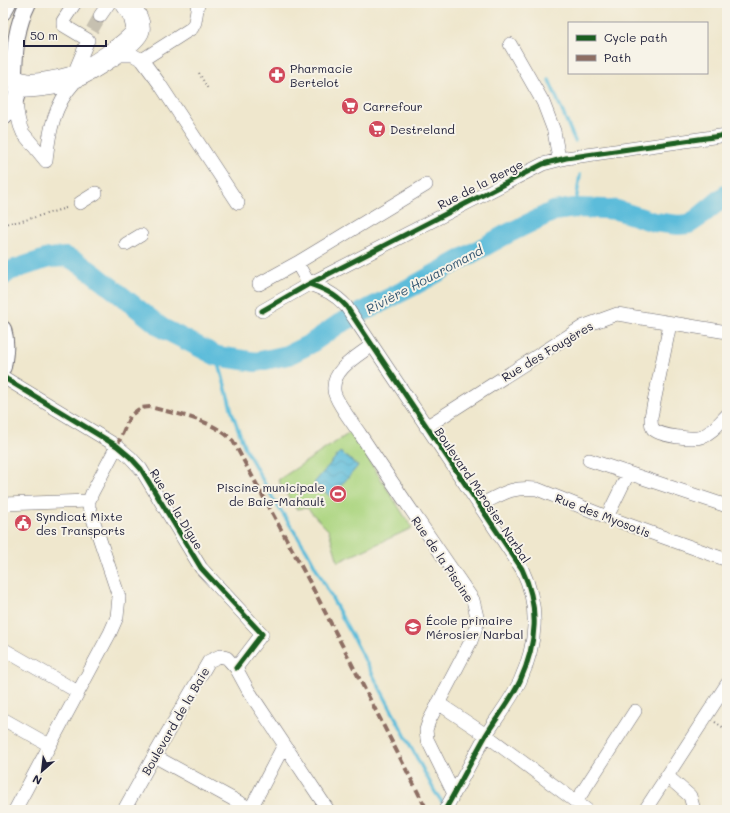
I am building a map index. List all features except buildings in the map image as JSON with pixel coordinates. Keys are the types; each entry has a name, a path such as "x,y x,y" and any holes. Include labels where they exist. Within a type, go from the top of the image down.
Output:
{"main road":[{"path":"3,12 8,3"},
{"path":"3,117 9,112 16,86 14,51 17,33 28,3"},
{"path":"3,60 8,63 16,86"},
{"path":"3,329 6,351 3,367"}],"street":[{"path":"75,3 62,25 90,35 75,77 64,96 51,125 46,161 20,128 18,122 16,86 29,92 65,86 75,77 125,39 131,32 132,24 130,17 121,3"},
{"path":"100,16 109,3"},
{"path":"75,77 120,55 139,40 143,30 141,17 133,3"},
{"path":"142,60 192,28 197,18 198,3"},
{"path":"510,44 543,102 554,132 559,159"},
{"path":"120,55 133,55 142,60 238,203"},
{"name":"Rue de la Berge","path":"262,311 309,284 543,164 559,159 727,135"},
{"path":"259,284 426,185"},
{"path":"80,203 96,193"},
{"path":"126,244 141,235"},
{"path":"296,263 309,284"},
{"name":"Boulevard Mérosier Narbal","path":"309,284 331,292 346,306 426,427 480,505 522,569 528,583 534,610 535,627 533,642 520,681 486,735 445,810"},
{"name":"Rue des Fougères","path":"426,427 584,326 617,314 670,324 727,332"},
{"path":"670,324 651,417 652,428 655,431 669,435 700,438 713,430 727,415"},
{"name":"Rue de la Piscine","path":"372,345 341,369 335,379 334,390 340,403 378,462 473,600 478,621 471,641 438,703 426,730 426,739 453,796"},
{"name":"Rue de la Digue","path":"3,377 117,446 141,469 201,568 262,634 236,668"},
{"path":"14,810 117,617 119,597 90,512 89,501 117,446"},
{"path":"589,460 727,506"},
{"path":"607,517 628,474"},
{"name":"Rue des Myosotis","path":"480,505 511,490 528,488 537,489 607,517 727,560"},
{"path":"3,504 89,501"},
{"path":"3,649 78,692"},
{"name":"Boulevard de la Baie","path":"124,810 209,661 220,656 227,658 236,668 248,690 328,810"},
{"path":"645,810 727,684"},
{"path":"438,703 486,735 587,810"},
{"path":"576,802 635,711"},
{"path":"3,719 49,745"},
{"path":"154,756 251,810 284,745"},
{"path":"667,776 690,796 694,810"}],"path":[{"path":"199,73 208,89"},
{"path":"3,224 22,221 66,208"}],"green space":[{"name":"Piscine municipale de Baie-Mahault","path":"351,432 412,528 338,562 329,531 307,508 296,509 278,480"}],"water":[{"path":"340,452 358,466 331,497 314,483"}],"waterway":[{"path":"549,80 575,141"},
{"path":"575,208 580,175"},
{"name":"Rivière Houaromand","path":"3,276 9,271 49,258 66,257 77,262 93,273 162,328 217,356 256,362 288,355 310,344 339,324 415,285 505,235 554,211 575,208 617,210 654,222 678,225 689,224 727,194"},
{"path":"217,356 232,412 245,448 272,497 307,551 435,792 445,806"}],"tunnel":[{"path":"92,30 100,16"}],"marked path":[{"path":"117,446 130,416 140,408 150,407 183,415 205,423 225,434 233,441 307,577 427,810"}],"cycle path":[{"path":"262,311 309,284 543,164 566,158 727,135"},
{"path":"309,284 329,292 346,306 522,569 532,597 534,611 533,639 526,667 520,681 486,735 445,810"},
{"path":"3,377 117,446 141,469 201,568 262,634 236,668"}],"place":[{"name":"Pharmacie Bertelot","path":"277,75"},
{"name":"Carrefour","path":"350,106"},
{"name":"Destreland","path":"377,129"},
{"name":"Piscine municipale de Baie-Mahault","path":"338,494"},
{"name":"Syndicat Mixte des Transports","path":"23,523"},
{"name":"École primaire Mérosier Narbal","path":"413,627"}]}
